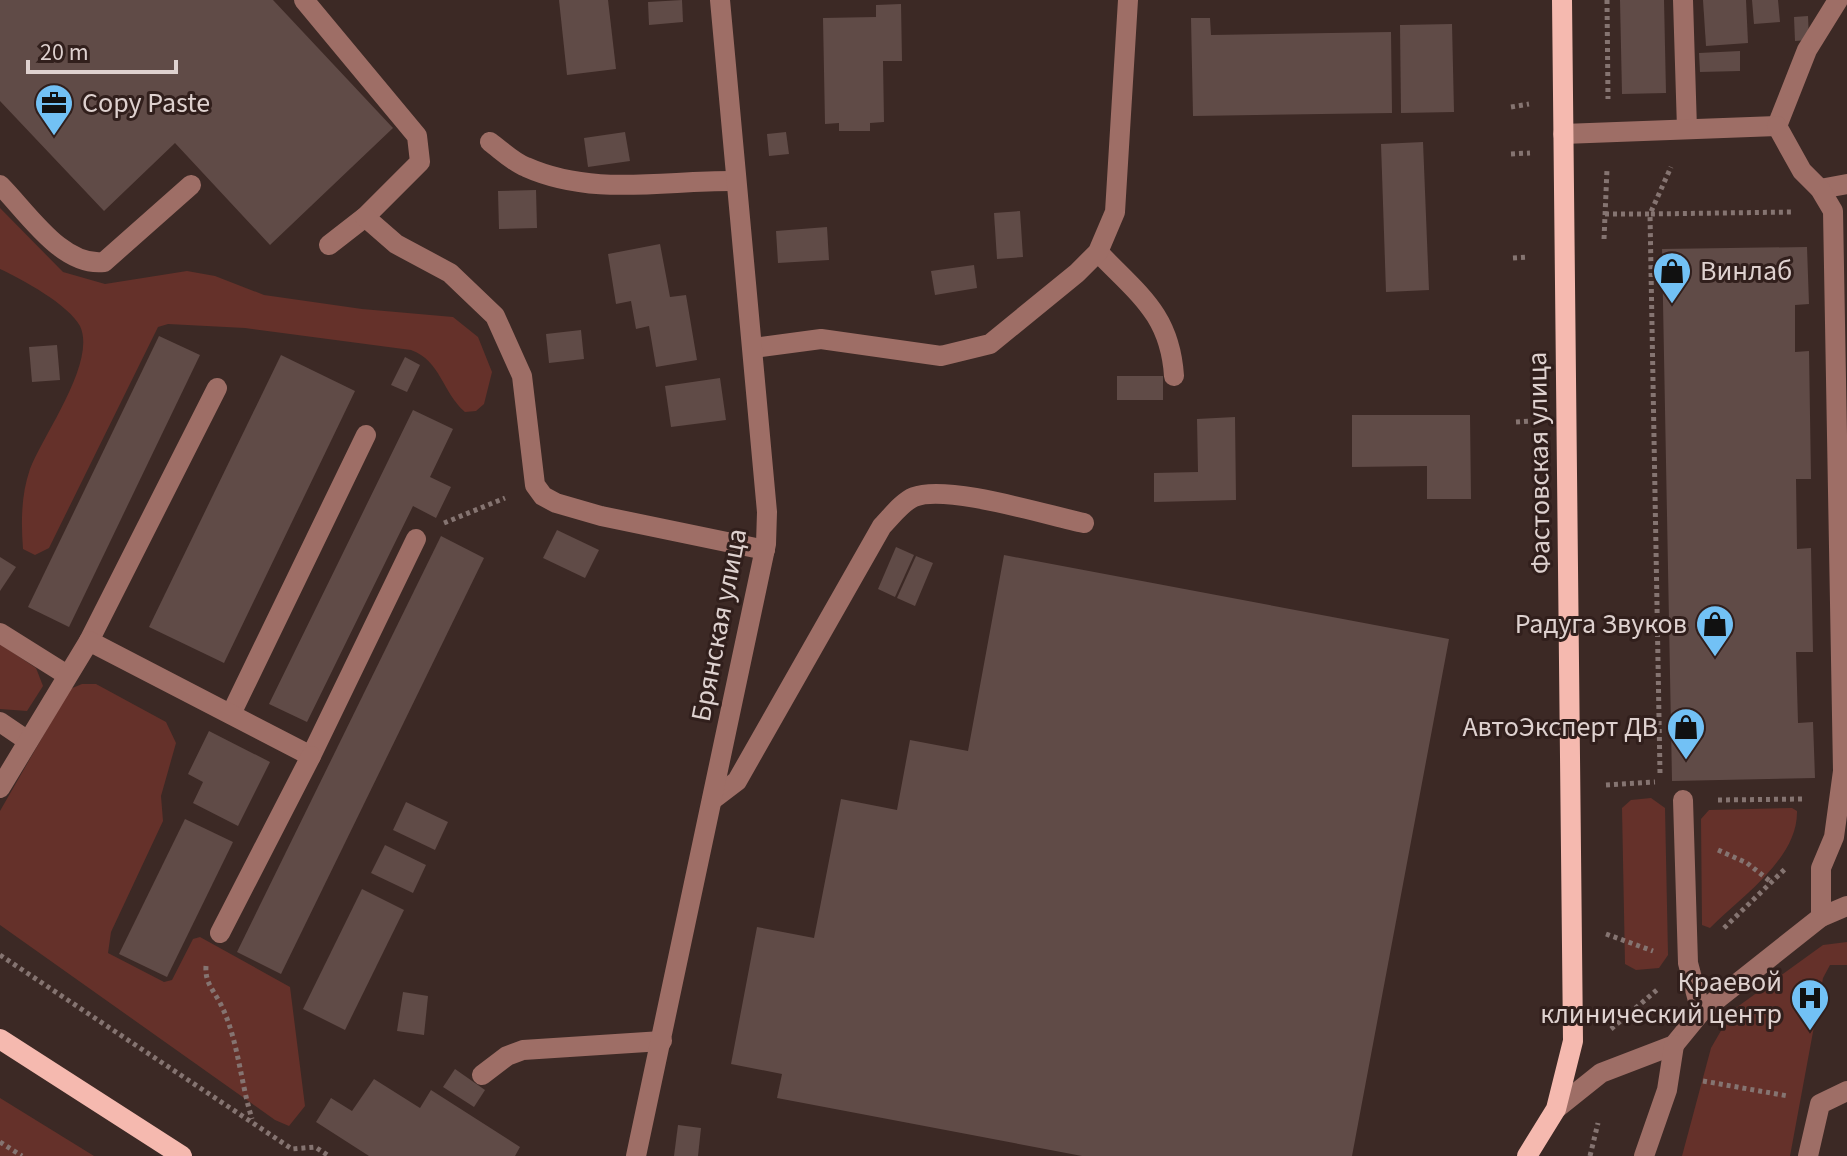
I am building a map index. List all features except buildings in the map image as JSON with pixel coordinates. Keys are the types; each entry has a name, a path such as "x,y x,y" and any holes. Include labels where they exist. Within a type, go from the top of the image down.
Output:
{"main road":[{"name":"Фастовская улица","path":"1527,1156 1556,1109 1573,1041 1562,0"},
{"path":"0,1039 182,1156"}],"street":[{"path":"304,0 417,136 420,162 365,217 329,245"},
{"name":"Брянская улица","path":"636,1156 765,550 767,512 720,0"},
{"path":"753,348 821,339 941,356 990,344 1098,252 1115,212 1128,0"},
{"path":"1683,0 1687,129"},
{"path":"1777,126 1807,50 1838,0"},
{"path":"1563,134 1777,126"},
{"path":"1777,126 1802,171 1820,189 1833,211 1835,242 1842,799 1834,837 1821,868 1821,917"},
{"path":"490,142 523,166 564,181 611,186 736,181"},
{"path":"1820,189 1847,184"},
{"path":"0,185 72,258 88,264 104,262 191,185"},
{"path":"365,217 396,244 450,273 495,316 522,376 535,485 543,496 601,516 765,550"},
{"path":"1098,252 1162,324 1172,349 1174,376"},
{"path":"0,788 89,641 217,388"},
{"path":"231,714 366,435"},
{"path":"712,800 737,781 882,526 911,498 930,493 962,496 1084,523"},
{"path":"220,933 311,756 416,539"},
{"path":"0,633 67,675"},
{"path":"89,641 311,756"},
{"path":"0,722 28,741"},
{"path":"1683,800 1688,963 1701,1012"},
{"path":"1556,1109 1601,1073 1674,1045 1701,1012 1821,917 1847,906"},
{"path":"482,1075 507,1056 523,1050 662,1041"},
{"path":"1644,1156 1667,1090 1674,1045"},
{"path":"1808,1156 1820,1104 1847,1091"}],"path":[{"path":"1687,129 1650,214 1660,782 1665,790 1683,800 1842,799"},
{"path":"1605,214 1776,212"},
{"path":"416,539 429,529 535,485"},
{"path":"1685,843 1735,855 1771,882"},
{"path":"1600,931 1688,963"},
{"path":"220,933 205,968 206,981 220,1002 231,1031 252,1120"},
{"path":"0,955 292,1149 315,1147 329,1156"},
{"path":"0,1142 22,1156"}],"shaded area":[{"path":"0,208 63,272 105,284 187,271 215,276 264,295 362,309 453,317 478,337 492,372 484,404 476,411 465,412 429,362 411,350 245,328 168,324 158,327 49,548 35,555 23,549 22,509 27,479 75,378 83,341 80,326 56,301 0,269"},
{"path":"0,644 36,668 43,686 27,711 0,709"},
{"path":"82,684 96,684 166,722 176,743 161,796 163,821 111,932 108,953 164,982 172,980 193,939 200,937 290,987 305,1106 289,1126 275,1120 0,925 0,811 70,689"},
{"path":"1651,798 1665,808 1668,955 1659,968 1636,970 1625,964 1622,808 1631,800"},
{"path":"1792,808 1797,811 1795,829 1778,861 1710,928 1702,925 1701,819 1709,810"},
{"path":"1847,942 1847,965 1830,965 1823,978 1790,1156 1682,1156 1711,1048 1733,1010 1823,945"},
{"path":"0,1098 94,1156 0,1156"}],"place":[{"name":"Copy Paste","path":"54,137"},
{"name":"Винлаб","path":"1672,305"},
{"name":"Радуга Звуков","path":"1715,658"},
{"name":"АвтоЭксперт ДВ","path":"1686,761"},
{"name":"Краевой клинический центр","path":"1810,1032"}]}
